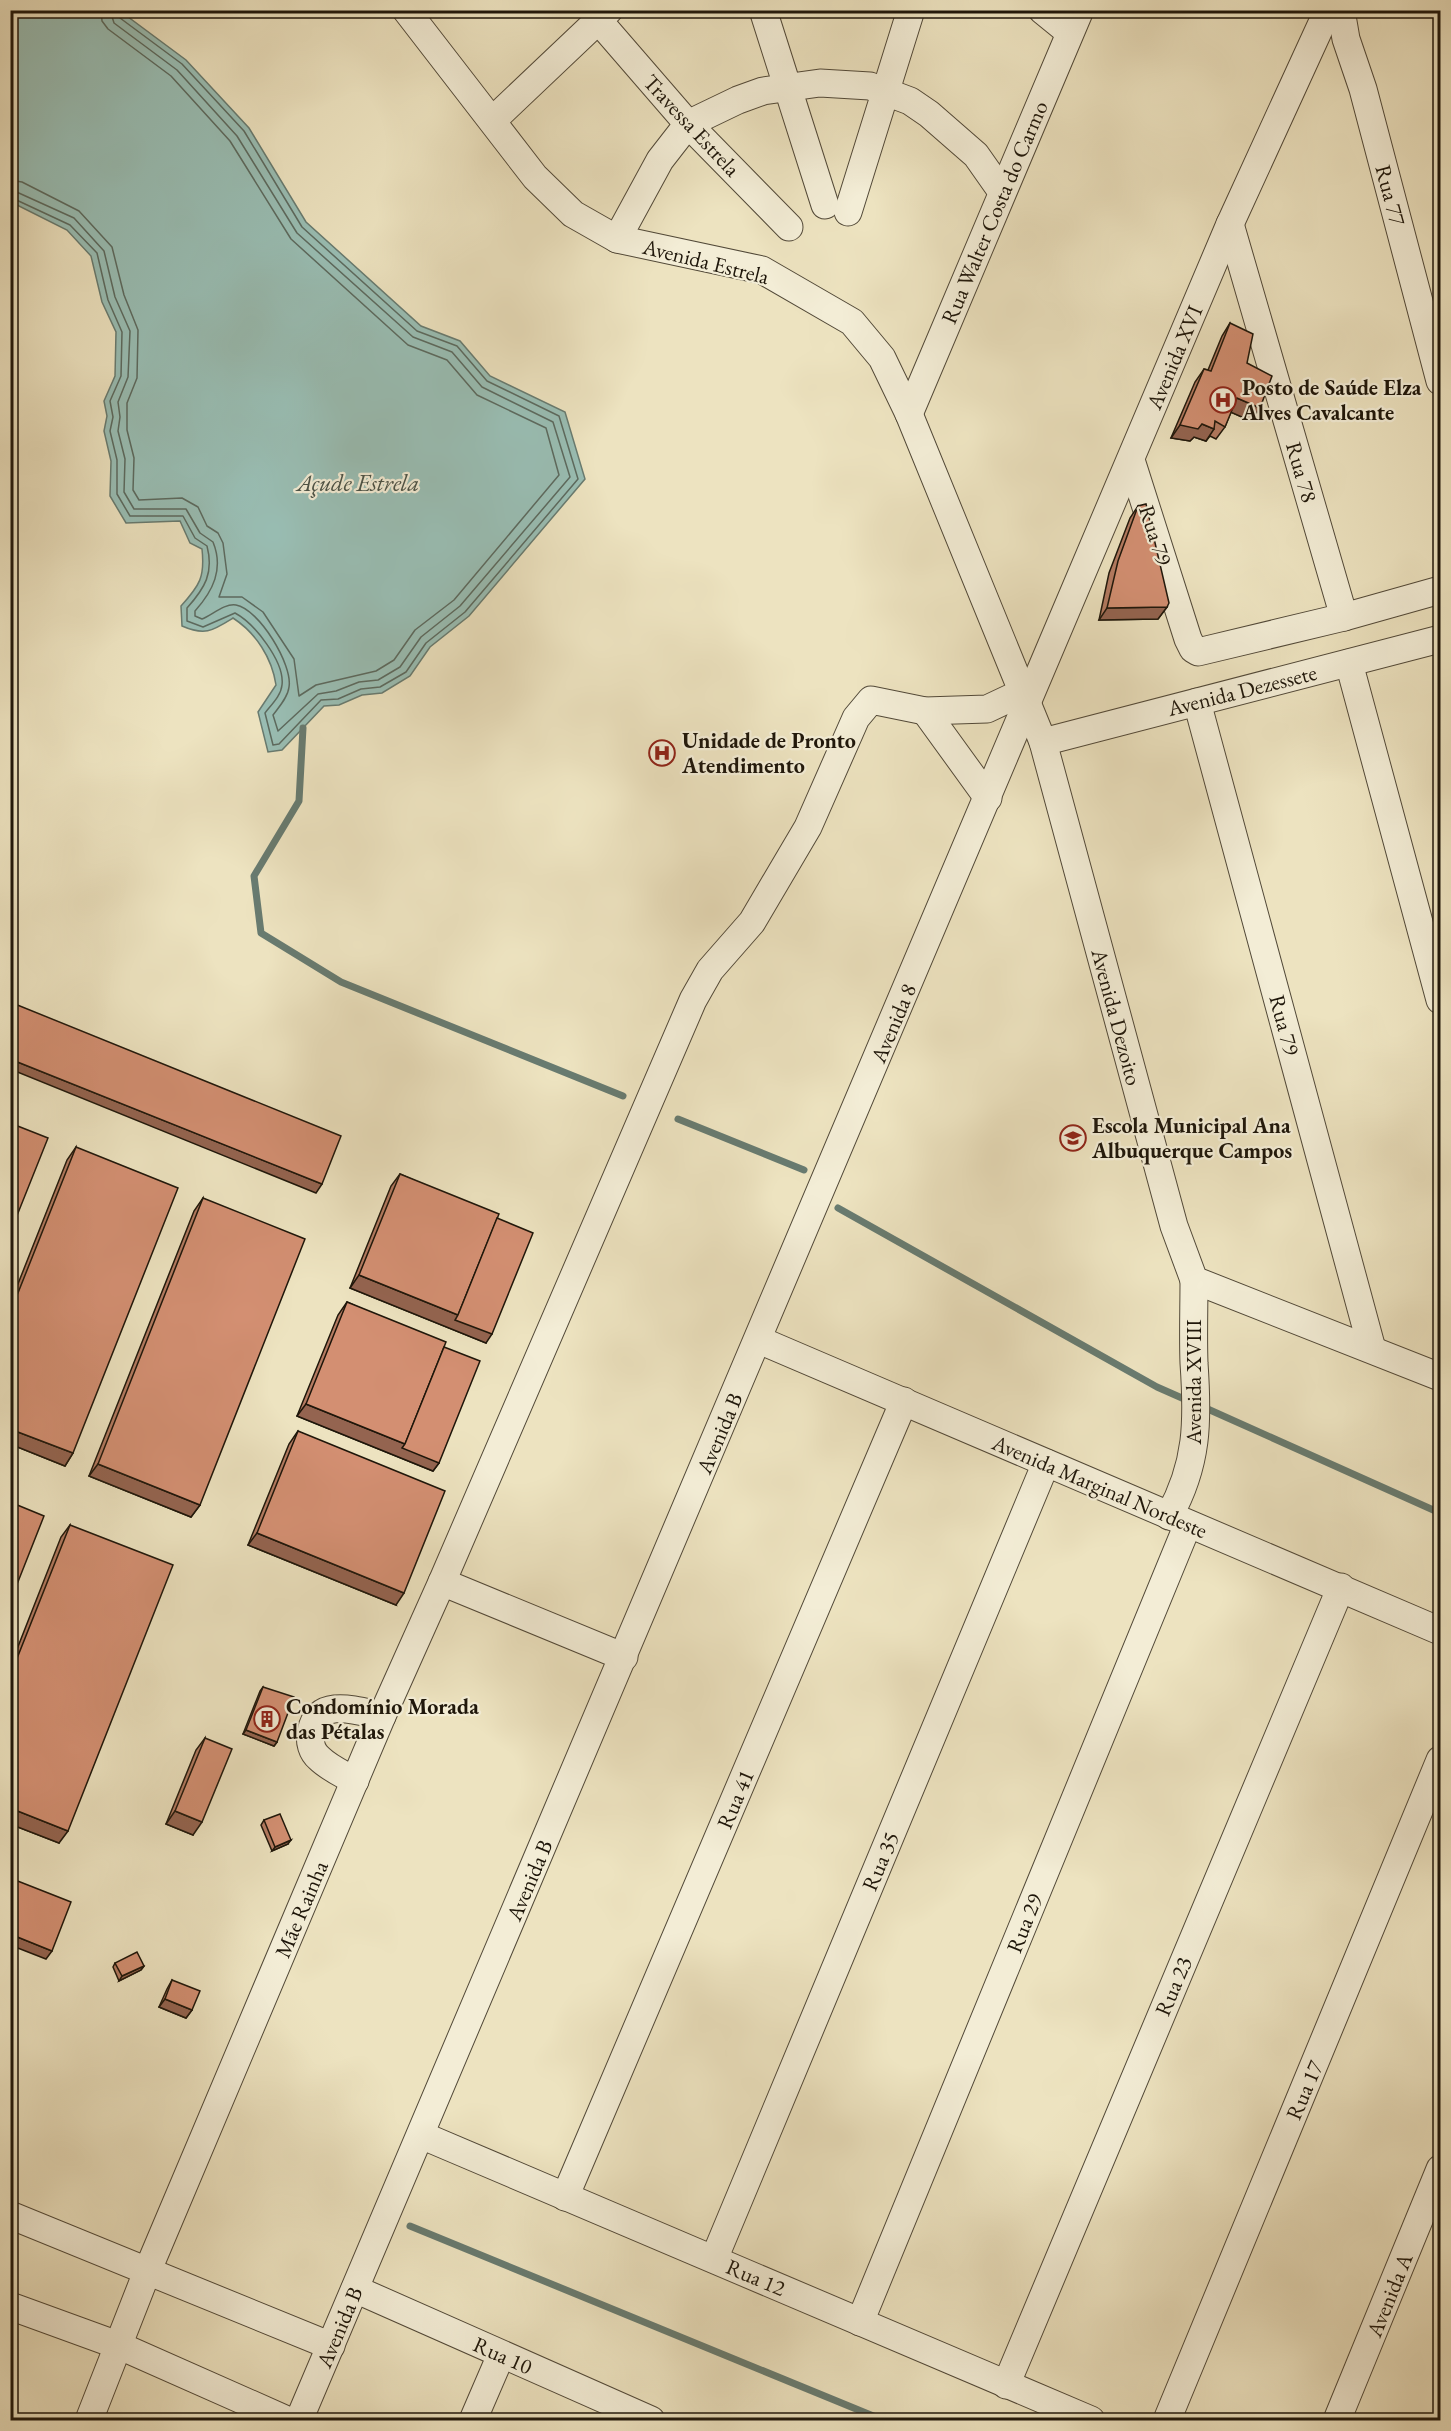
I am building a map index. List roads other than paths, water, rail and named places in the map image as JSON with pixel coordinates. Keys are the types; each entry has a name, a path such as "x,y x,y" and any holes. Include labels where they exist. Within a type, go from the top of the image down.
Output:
{"street":[{"name":"Avenida Estrela","path":"406,10 535,177 573,214 617,239 762,270 852,322 882,358 909,414 1024,700"},
{"path":"763,10 785,87 836,209 886,90 911,10"},
{"path":"1042,10 1074,21"},
{"name":"Avenida XVI","path":"1024,700 1131,460 1230,224 1328,10"},
{"name":"Rua 77","path":"1341,10 1346,39 1363,89 1440,381"},
{"path":"493,120 603,15"},
{"name":"Travessa Estrela","path":"603,15 688,124 789,227"},
{"name":"Rua Walter Costa do Carmo","path":"909,414 1074,21"},
{"path":"617,239 655,168 688,124 738,100 785,87 833,82 886,90 928,114 976,155 1002,192"},
{"name":"Rua 78","path":"1230,224 1344,617"},
{"name":"Rua 79","path":"1131,460 1179,611"},
{"name":"Avenida Dezessete","path":"1179,611 1191,646 1198,652 1344,617 1440,590"},
{"name":"Avenida Dezessete","path":"1043,742 1440,639"},
{"path":"1349,663 1440,1000"},
{"name":"Mãe Rainha","path":"89,2421 147,2272 382,1716 693,1000 710,970 752,922 808,827 856,718 871,700 924,711"},
{"path":"924,711 987,709 1024,700"},
{"name":"Avenida Dezoito","path":"1024,700 1043,742 1174,1226 1194,1280"},
{"name":"Avenida 8","path":"759,1340 988,798 1024,700"},
{"name":"Rua 79","path":"1197,702 1372,1349"},
{"path":"924,711 988,798"},
{"path":"1194,1280 1440,1377"},
{"name":"Avenida XVIII","path":"1179,1520 1180,1495 1194,1451 1197,1389 1194,1365 1194,1280"},
{"name":"Avenida Marginal Nordeste","path":"759,1340 1440,1631"},
{"name":"Avenida B","path":"299,2421 759,1340"},
{"name":"Rua 41","path":"565,2197 904,1401"},
{"name":"Rua 35","path":"714,2259 1046,1463"},
{"name":"Rua 29","path":"860,2322 1179,1520"},
{"path":"442,1582 624,1657"},
{"name":"Rua 23","path":"1006,2385 1341,1587"},
{"path":"355,1781 315,1753 310,1737 311,1729 320,1715 335,1708 382,1716"},
{"name":"Rua 17","path":"1167,2421 1440,1760"},
{"name":"Rua 12","path":"421,2135 1091,2421"},
{"name":"Avenida A","path":"1336,2421 1440,2169"},
{"path":"10,2216 331,2346"},
{"name":"Rua 10","path":"355,2289 649,2420"},
{"path":"10,2306 120,2346 287,2421"},
{"path":"473,2421 501,2355"}],"water":[{"name":"Açude Estrela","path":"10,11 120,11 186,60 249,128 306,222 421,326 460,341 490,376 565,412 585,479 469,616 430,647 410,676 382,693 362,695 339,705 324,706 282,750 268,752 258,712 276,685 271,665 256,639 233,618 208,631 197,631 182,626 181,606 197,586 202,574 202,549 190,543 180,521 126,523 110,496 111,461 104,431 107,416 104,401 115,376 116,332 102,302 91,256 67,230 11,202"}],"waterway":[{"path":"303,728 299,801 254,876 261,933 341,982 623,1096"},
{"path":"678,1119 804,1170"},
{"path":"838,1208 1157,1387 1191,1402"},
{"path":"1201,1406 1440,1513"},
{"path":"410,2226 883,2420"}],"place":[{"name":"Posto de Saúde Elza Alves Cavalcante","path":"1223,400"},
{"name":"Unidade de Pronto Atendimento","path":"662,753"},
{"name":"Escola Municipal Ana Albuquerque Campos","path":"1073,1138"},
{"name":"Condomínio Morada das Pétalas","path":"267,1719"}]}
